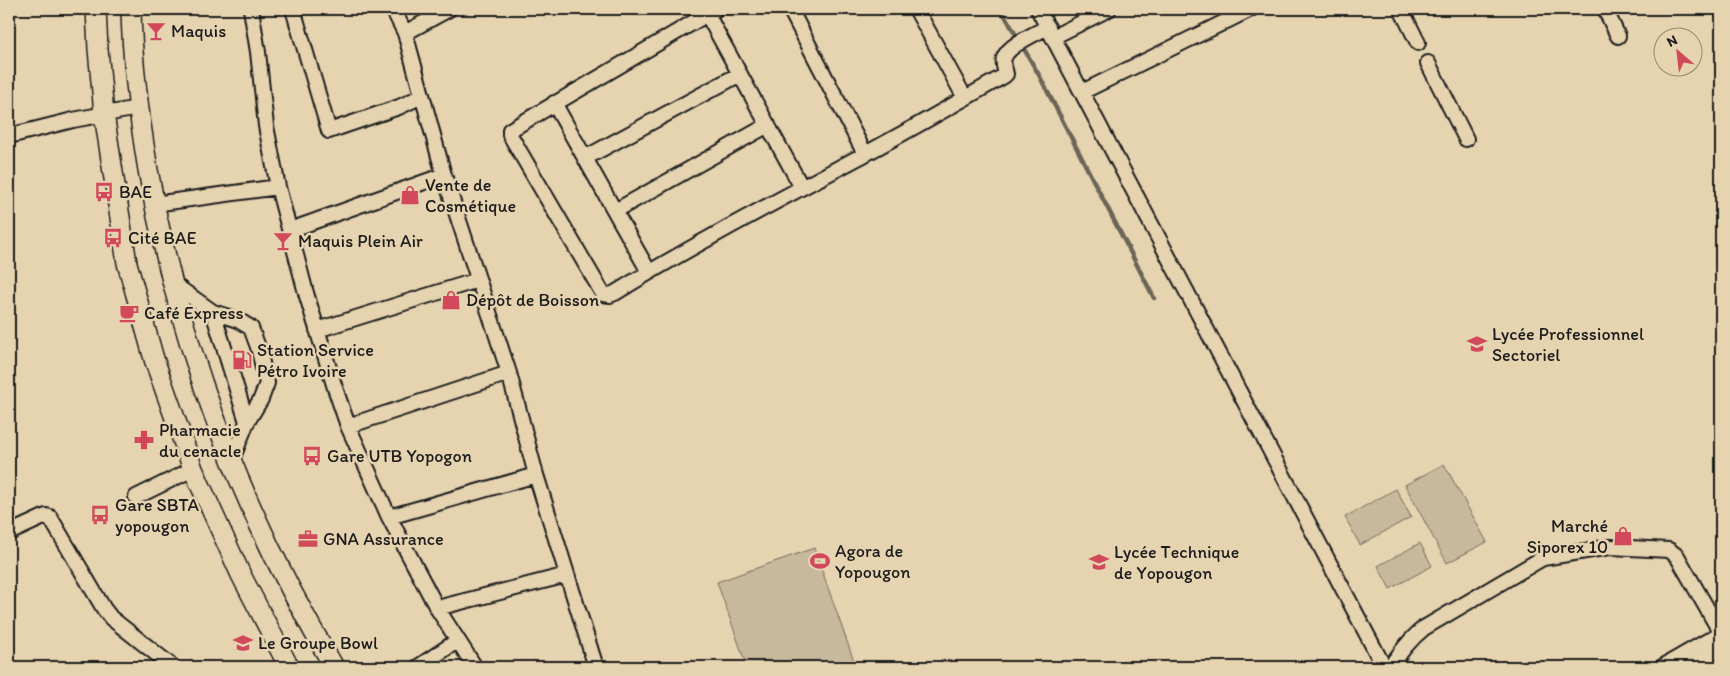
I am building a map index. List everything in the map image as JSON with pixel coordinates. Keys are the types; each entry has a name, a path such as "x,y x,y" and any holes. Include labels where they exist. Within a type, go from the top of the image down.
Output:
{"main road":[{"path":"96,9 104,114 127,263 154,359 193,469 241,575 289,667"},
{"path":"131,9 132,52 138,108 154,204 172,283 193,359 231,462 278,566 334,667"}],"street":[{"path":"251,9 266,126 278,187 317,330 348,426 389,517 437,608 475,667"},
{"path":"293,9 329,131 399,107 422,96"},
{"path":"393,9 405,33 444,175 509,373 536,476 596,667"},
{"path":"405,33 450,9"},
{"path":"790,9 865,154"},
{"path":"916,9 965,98"},
{"path":"1038,9 1384,667"},
{"path":"801,186 740,74 712,11 510,130 510,135 603,294 615,293 801,186 865,154 1006,75 1003,59 1021,42 1109,9"},
{"path":"1082,92 1251,9"},
{"path":"1401,9 1418,43"},
{"path":"1605,9 1618,36"},
{"path":"1428,63 1466,139"},
{"path":"585,158 740,74"},
{"path":"554,103 649,272"},
{"path":"9,136 73,120 138,108"},
{"path":"615,211 768,125"},
{"path":"290,230 444,175"},
{"path":"154,204 278,187"},
{"path":"317,330 478,280"},
{"path":"172,283 213,312 238,320 251,328 258,347 266,383 261,399 247,422 231,462"},
{"path":"213,312 247,422"},
{"path":"348,426 509,373"},
{"path":"136,497 193,469"},
{"path":"389,517 536,476"},
{"path":"9,534 46,516 53,519 104,609 112,618 172,667"},
{"path":"1390,667 1404,647 1424,628 1536,562 1544,558 1610,547 1669,550 1677,556 1721,633 1662,667"},
{"path":"437,608 567,576"},
{"path":"418,667 458,641"},
{"path":"1690,667 1721,649"}],"shaded area":[{"path":"1444,464 1487,542 1447,563 1405,485"},
{"path":"1396,489 1411,517 1360,545 1345,517"},
{"path":"1420,543 1432,566 1390,589 1378,566"},
{"path":"814,548 856,667 747,667 717,582"}],"waterway":[{"path":"1001,9 1039,75 1154,298"},
{"path":"9,660 20,667"}],"place":[{"name":"Maquis","path":"156,31"},
{"name":"BAE","path":"104,192"},
{"name":"Vente de Cosmétique","path":"410,195"},
{"name":"Cité BAE","path":"113,238"},
{"name":"Maquis Plein Air","path":"283,241"},
{"name":"Dépôt de Boisson","path":"451,300"},
{"name":"Café Express","path":"129,313"},
{"name":"Lycée Professionnel Sectoriel","path":"1477,344"},
{"name":"Station Service Pétro Ivoire","path":"242,360"},
{"name":"Pharmacie du cenacle","path":"144,440"},
{"name":"Gare UTB Yopogon","path":"312,456"},
{"name":"Gare SBTA yopougon","path":"100,515"},
{"name":"Marché Siporex 10","path":"1623,536"},
{"name":"GNA Assurance","path":"308,539"},
{"name":"Agora de Yopougon","path":"820,561"},
{"name":"Lycée Technique de Yopougon","path":"1099,562"},
{"name":"Le Groupe Bowl","path":"243,643"}]}
